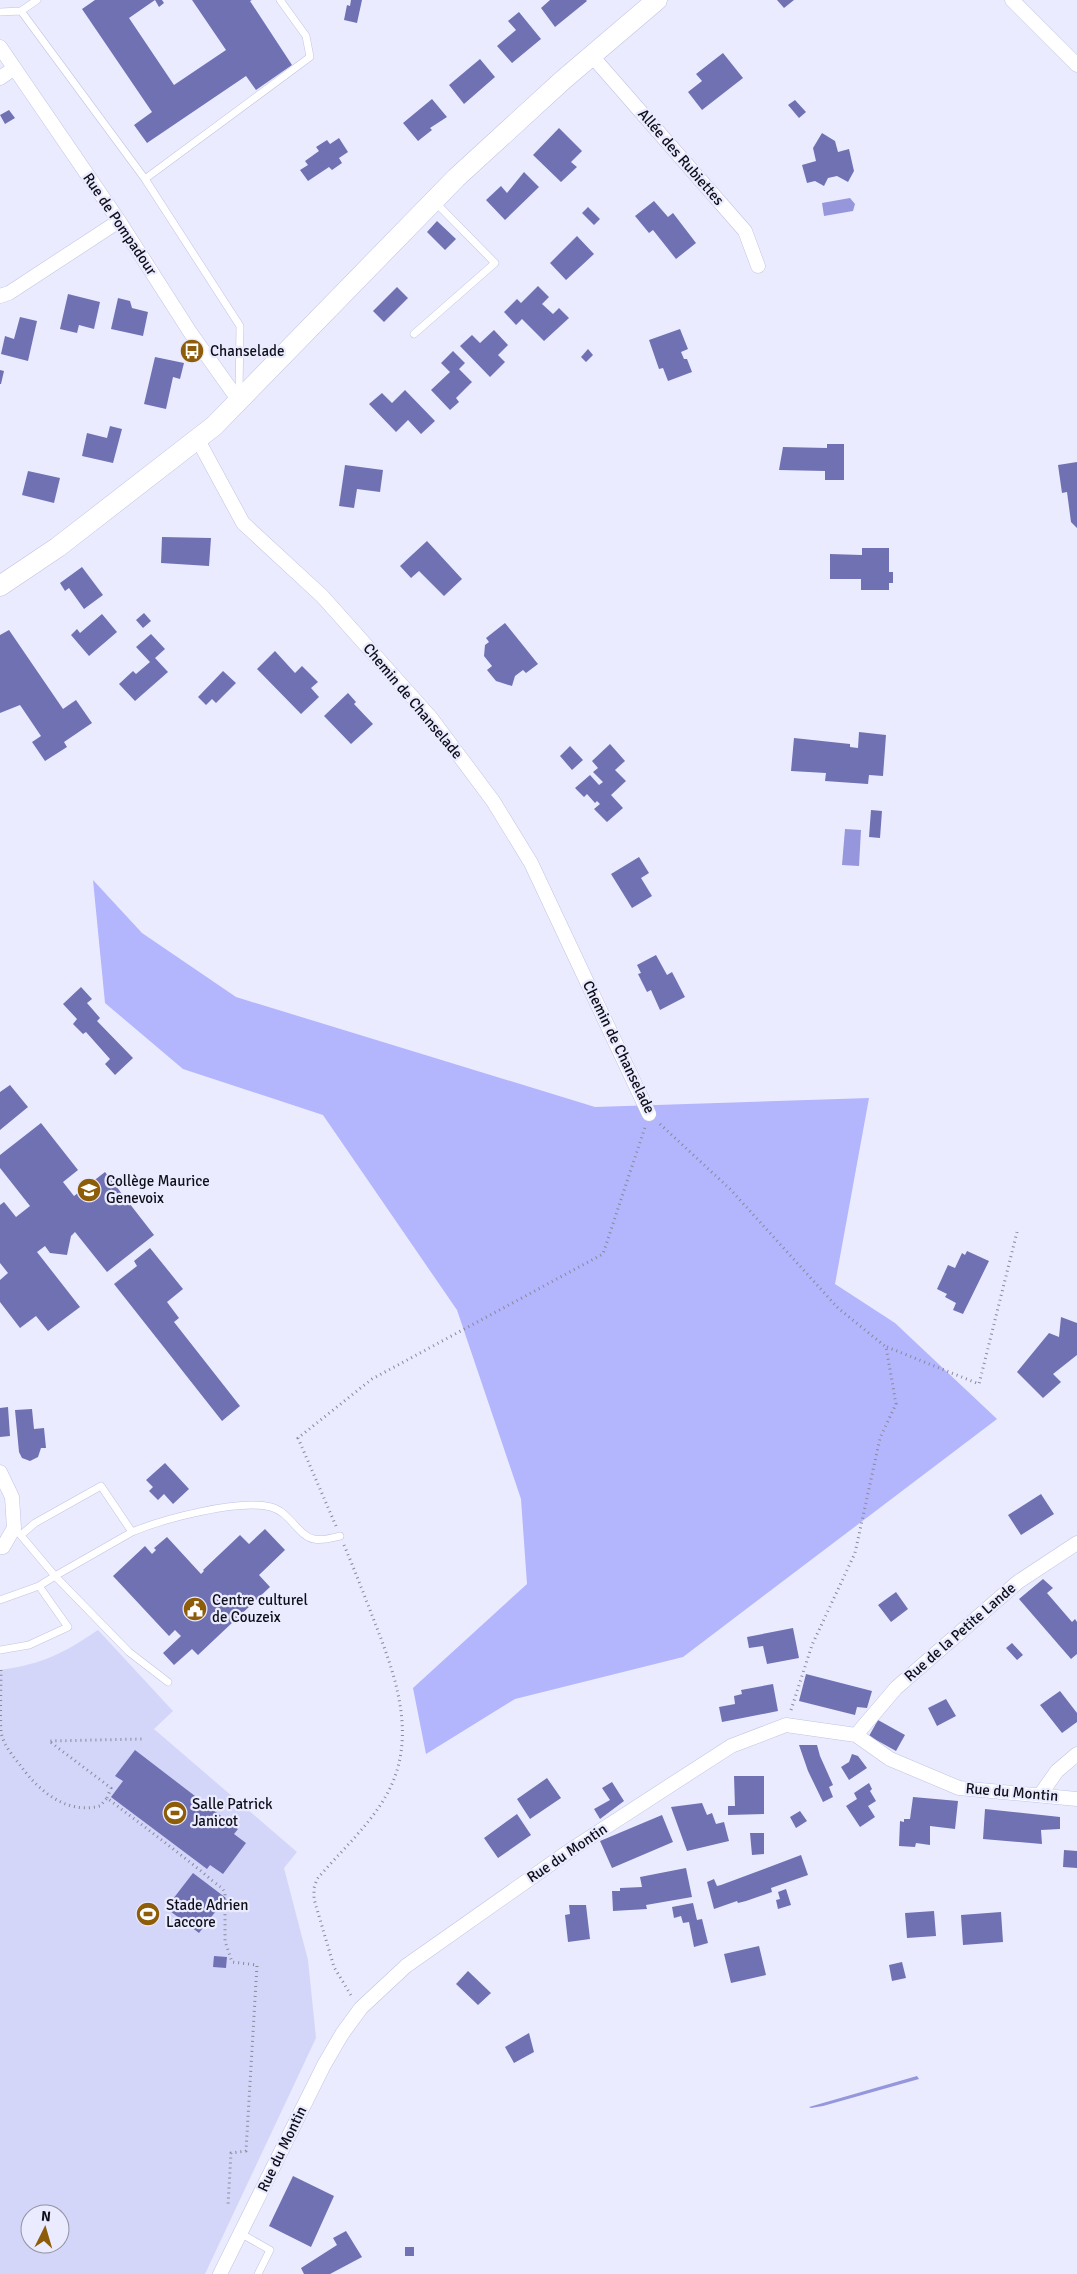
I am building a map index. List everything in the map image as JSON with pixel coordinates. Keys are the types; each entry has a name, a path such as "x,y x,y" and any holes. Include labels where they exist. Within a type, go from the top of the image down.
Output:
{"street":[{"path":"0,586 58,548 198,440 239,401 463,172 657,0"},
{"path":"1012,0 1077,65"},
{"name":"Rue de Pompadour","path":"0,47 119,221 190,332 239,401"},
{"name":"Allée des Rubiettes","path":"592,56 745,231 758,266"},
{"path":"0,78 14,69"},
{"path":"0,296 9,293 119,221"},
{"name":"Chemin de Chanselade","path":"198,440 243,523 322,596 431,718 493,801 531,863 649,1114"},
{"path":"0,1472 12,1497 18,1532 3,1547 0,1547"},
{"name":"Rue de la Petite Lande","path":"856,1735 896,1688 1018,1582 1077,1544"},
{"name":"Rue du Montin","path":"220,2274 324,2065 342,2034 361,2008 406,1966 572,1849 731,1746 786,1725 856,1735 890,1759 959,1788 1077,1798"},
{"path":"1040,1795 1057,1770 1077,1754"}],"lane":[{"path":"0,12 21,10 37,0"},
{"path":"145,179 310,57 306,36 280,0"},
{"path":"21,10 145,179 240,326 239,401"},
{"path":"414,334 495,262 434,200"},
{"path":"132,1532 101,1486 18,1532 55,1576 129,1652 168,1682"},
{"path":"0,1600 39,1586 132,1532 152,1524 179,1517 240,1506 258,1505 273,1507 286,1514 306,1536 312,1539 340,1536"},
{"path":"0,1650 30,1644 68,1627 39,1586"},
{"path":"240,2233 270,2250 258,2274"}],"path":[{"name":"Chemin de Chanselade","path":"649,1114 730,1189 838,1308 886,1347 979,1384 1018,1232"},
{"path":"361,2008 346,1990 334,1967 314,1899 314,1888 317,1879 387,1795 397,1770 402,1738 402,1714 394,1672 340,1536 298,1438 372,1379 603,1254 649,1114"},
{"path":"786,1725 812,1645 855,1553 880,1438 896,1404 886,1347"},
{"path":"1,1670 0,1731 13,1757 32,1782 45,1794 70,1805 85,1808 100,1806 107,1798 110,1788 49,1741 142,1739"},
{"path":"107,1798 223,1888 226,1900 225,1941 232,1962 257,1965 246,2151 231,2153 228,2205"}],"shaded area":[{"path":"850,198 855,204 853,211 824,216 822,203"},
{"path":"845,829 861,830 859,866 842,865"},
{"path":"93,880 142,933 236,997 595,1107 869,1098 835,1284 895,1323 997,1419 683,1657 515,1699 426,1754 413,1688 527,1584 521,1499 457,1310 323,1115 183,1069 105,1003"},
{"name":"Stade Adrien Laccore","path":"98,1630 173,1711 154,1729 297,1852 284,1868 308,1960 316,2038 205,2274 0,2274 0,1670 28,1665 63,1652"},
{"path":"917,2076 919,2079 823,2106 809,2107"}],"building":[{"path":"95,0 155,0 129,18 174,85 226,50 192,0 252,0 250,1 292,65 256,90 246,76 147,143 134,125 152,112 82,9"},
{"path":"155,0 162,0 164,3 159,7"},
{"path":"351,0 362,0 357,23 344,20 347,5 350,6"},
{"path":"550,0 587,1 555,27 541,8"},
{"path":"777,0 794,0 784,8"},
{"path":"519,12 541,39 512,63 497,46 516,30 508,21"},
{"path":"723,53 743,78 702,110 688,92 702,81 696,74"},
{"path":"480,59 495,77 464,104 449,85"},
{"path":"432,99 447,117 430,128 432,130 418,141 403,123"},
{"path":"795,100 806,112 799,118 788,105"},
{"path":"9,110 15,118 5,124 0,115"},
{"path":"559,128 582,151 571,162 577,167 561,182 533,155"},
{"path":"822,133 835,141 838,152 849,149 854,171 848,182 837,176 828,178 824,186 815,181 807,183 802,165 816,161 813,148"},
{"path":"339,138 348,152 339,158 342,163 332,170 329,167 308,181 300,170 308,165 305,161 319,151 316,147 327,140 330,144"},
{"path":"524,172 539,187 505,220 486,200 501,186 507,193"},
{"path":"654,201 668,217 673,213 696,243 676,259 653,230 649,233 635,216"},
{"path":"588,207 600,219 594,225 582,213"},
{"path":"437,221 456,239 445,250 427,232"},
{"path":"577,236 594,254 566,280 550,263"},
{"path":"538,286 549,297 542,304 553,314 559,308 569,318 544,341 522,319 516,325 504,312 517,299 521,303"},
{"path":"397,287 408,298 384,322 373,311"},
{"path":"68,294 100,302 94,329 79,325 77,333 60,329"},
{"path":"118,298 130,301 132,308 148,312 143,336 111,329"},
{"path":"20,317 37,321 28,361 1,354 5,336 14,339"},
{"path":"680,329 688,349 681,352 684,359 687,359 692,372 668,381 663,368 659,369 649,340"},
{"path":"494,330 508,345 498,355 505,362 490,377 460,346 472,335 480,343"},
{"path":"588,349 593,355 586,362 581,357"},
{"path":"453,351 465,363 459,369 472,382 456,398 459,402 450,410 431,390 450,372 441,363"},
{"path":"155,357 184,363 180,379 173,377 166,409 144,404"},
{"path":"0,370 4,371 1,384 0,384"},
{"path":"405,390 435,421 421,434 408,420 396,432 369,404 382,393 392,403"},
{"path":"110,426 122,429 113,463 82,456 87,433 107,438"},
{"path":"827,444 844,444 844,480 825,480 825,471 779,470 783,447 827,448"},
{"path":"1077,462 1077,528 1071,522 1067,492 1062,493 1058,465"},
{"path":"345,465 383,470 380,492 357,489 354,508 339,506"},
{"path":"28,471 60,478 54,503 22,495"},
{"path":"162,537 211,538 209,566 161,563"},
{"path":"427,541 462,579 444,596 419,571 411,578 400,566"},
{"path":"862,548 889,548 889,572 893,572 893,583 889,583 889,590 861,590 861,579 830,579 830,554 862,555"},
{"path":"82,567 103,595 84,609 69,588 65,591 60,583"},
{"path":"144,613 151,621 143,628 136,620"},
{"path":"102,614 117,632 89,656 71,635 77,629 80,633"},
{"path":"505,623 538,664 526,673 523,670 515,676 512,686 496,681 487,670 492,666 484,656 485,645 489,642 486,638"},
{"path":"9,630 63,709 76,700 92,723 64,742 67,747 45,761 32,742 41,736 20,705 0,713 0,635"},
{"path":"151,634 165,649 155,658 168,672 135,701 119,684 133,671 136,674 150,662 136,647"},
{"path":"275,651 295,673 302,666 318,682 311,688 319,697 301,714 257,669"},
{"path":"223,671 236,683 216,703 212,699 206,705 198,697"},
{"path":"348,693 356,702 354,704 373,724 351,744 324,716"},
{"path":"859,732 886,735 883,776 869,775 868,784 825,781 826,773 791,771 794,738 850,744 850,747 858,748"},
{"path":"610,744 625,761 615,770 626,781 611,795 623,808 607,822 594,809 600,804 597,801 595,803 587,794 584,797 575,788 590,775 599,785 603,782 593,772 598,768 592,761"},
{"path":"570,746 583,760 572,770 560,756"},
{"path":"871,810 882,811 880,838 869,837"},
{"path":"639,857 649,873 641,878 652,896 632,908 611,874"},
{"path":"656,955 667,975 672,972 685,997 660,1010 651,990 647,992 638,974 641,973 637,965"},
{"path":"81,987 92,999 87,1003 100,1018 97,1021 133,1058 115,1075 105,1064 110,1059 86,1032 83,1034 73,1024 77,1019 63,1004"},
{"path":"10,1085 28,1107 0,1130 0,1092"},
{"path":"41,1123 78,1170 63,1182 74,1196 105,1172 154,1235 107,1272 75,1232 71,1236 67,1255 50,1253 45,1246 37,1252 80,1307 48,1331 36,1316 20,1328 0,1302 0,1280 8,1273 0,1263 0,1205 4,1202 16,1217 30,1206 0,1168 0,1155"},
{"path":"150,1248 183,1289 167,1302 179,1318 174,1322 240,1406 222,1421 114,1284 137,1266 134,1261"},
{"path":"967,1251 989,1261 963,1314 953,1310 956,1303 945,1297 947,1294 937,1289 948,1265 955,1268 962,1253 965,1255"},
{"path":"1061,1317 1077,1323 1077,1355 1053,1374 1061,1382 1043,1398 1017,1372 1049,1333 1059,1337"},
{"path":"8,1407 10,1436 0,1437 0,1408"},
{"path":"32,1409 34,1429 44,1428 46,1448 41,1448 38,1457 30,1461 22,1458 19,1452 15,1410"},
{"path":"165,1463 189,1489 173,1504 164,1494 158,1500 149,1491 153,1487 146,1480"},
{"path":"1041,1494 1054,1514 1021,1535 1008,1515"},
{"name":"Centre culturel de Couzeix","path":"265,1529 285,1550 259,1575 270,1587 198,1655 192,1649 174,1665 163,1653 181,1636 175,1630 169,1636 113,1576 145,1546 152,1554 156,1550 154,1548 167,1537 201,1574 240,1535 249,1544"},
{"path":"1043,1579 1053,1588 1047,1593 1072,1622 1075,1619 1077,1622 1077,1654 1071,1659 1019,1599"},
{"path":"896,1592 908,1609 891,1622 878,1605"},
{"path":"793,1628 799,1658 767,1664 763,1646 749,1648 747,1637"},
{"path":"1012,1643 1023,1655 1017,1660 1006,1648"},
{"path":"806,1674 872,1691 867,1708 857,1707 855,1715 799,1701"},
{"path":"773,1684 778,1711 722,1722 719,1707 735,1704 734,1696 742,1694 741,1690"},
{"path":"1060,1691 1077,1713 1077,1722 1062,1733 1040,1705"},
{"path":"946,1699 956,1716 937,1726 928,1708"},
{"path":"878,1720 905,1735 896,1751 869,1736"},
{"path":"799,1745 817,1745 833,1785 829,1787 833,1797 823,1802 808,1771"},
{"name":"Salle Patrick Janicot","path":"135,1750 238,1829 234,1834 246,1843 223,1874 210,1865 207,1869 111,1797 123,1781 115,1776"},
{"path":"852,1754 858,1756 867,1768 849,1780 841,1767 849,1762"},
{"path":"734,1776 764,1776 764,1814 728,1815 728,1806 735,1806"},
{"path":"547,1778 561,1798 530,1819 517,1799"},
{"path":"612,1782 624,1801 600,1819 594,1809 610,1800 602,1788"},
{"path":"869,1783 872,1789 870,1791 876,1801 868,1806 875,1817 860,1827 846,1806 857,1799 854,1793"},
{"path":"913,1797 958,1801 955,1829 930,1826 930,1845 916,1843 915,1847 899,1846 900,1821 904,1822 904,1819 910,1819"},
{"path":"702,1803 707,1815 712,1813 716,1824 724,1822 729,1841 687,1851 671,1807"},
{"path":"985,1809 1060,1817 1060,1829 1041,1830 1042,1844 983,1839"},
{"path":"800,1811 807,1821 796,1828 790,1817"},
{"path":"517,1814 531,1835 498,1858 484,1838"},
{"path":"662,1815 673,1842 612,1868 600,1841"},
{"path":"750,1833 764,1833 764,1854 752,1855"},
{"path":"1064,1850 1077,1851 1077,1868 1063,1867"},
{"path":"801,1855 808,1875 771,1888 772,1892 714,1909 707,1882 714,1879 717,1886 721,1885"},
{"path":"686,1868 692,1897 646,1905 647,1909 613,1911 612,1891 620,1891 620,1888 642,1887 640,1877"},
{"path":"193,1873 226,1898 199,1933 166,1908"},
{"path":"786,1889 791,1905 778,1909 776,1900 780,1899 778,1892"},
{"path":"693,1903 697,1920 702,1919 708,1943 694,1947 689,1922 683,1923 681,1916 674,1918 672,1907"},
{"path":"569,1905 586,1905 590,1939 568,1942 565,1915 570,1914"},
{"path":"934,1911 936,1936 907,1938 905,1913"},
{"path":"1001,1912 1003,1942 963,1945 961,1915"},
{"path":"759,1946 766,1975 731,1983 724,1954"},
{"path":"214,1956 227,1957 226,1968 213,1967"},
{"path":"902,1962 906,1978 892,1981 889,1965"},
{"path":"468,1971 491,1993 478,2005 456,1984"},
{"path":"529,2033 534,2052 514,2063 505,2047"},
{"path":"293,2176 334,2196 311,2247 269,2226"},
{"path":"346,2231 362,2257 330,2274 304,2274 301,2268 337,2245 333,2238"},
{"path":"405,2247 414,2247 414,2256 405,2256"}],"place":[{"name":"Chanselade","path":"192,351"},
{"name":"Collège Maurice Genevoix","path":"89,1190"},
{"name":"Centre culturel de Couzeix","path":"195,1609"},
{"name":"Salle Patrick Janicot","path":"175,1813"},
{"name":"Stade Adrien Laccore","path":"148,1914"}]}
